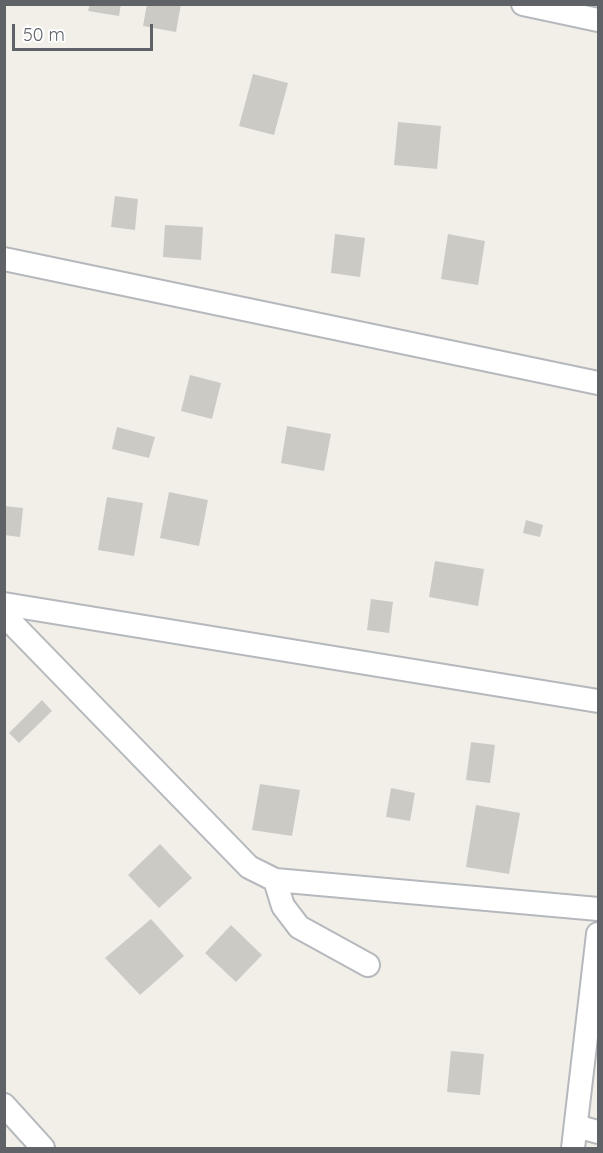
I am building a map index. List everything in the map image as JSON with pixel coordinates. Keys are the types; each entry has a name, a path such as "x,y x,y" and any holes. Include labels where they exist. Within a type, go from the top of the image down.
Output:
{"street":[{"path":"523,4 598,20"},
{"path":"4,259 598,382"},
{"path":"4,604 598,701"},
{"path":"4,615 249,867 274,880 598,909"},
{"path":"274,880 283,906 299,927 368,965"},
{"path":"598,934 575,1137 598,1132"},
{"path":"4,1105 43,1149"}],"building":[{"path":"90,4 121,4 119,16 88,11"},
{"path":"147,4 181,4 176,32 143,26"},
{"path":"253,74 288,83 274,135 239,126"},
{"path":"398,122 441,126 437,169 394,165"},
{"path":"115,196 138,199 135,230 111,227"},
{"path":"165,225 203,227 201,260 163,257"},
{"path":"335,234 365,238 360,277 331,273"},
{"path":"448,234 485,241 478,285 441,279"},
{"path":"190,375 221,383 212,419 181,411"},
{"path":"287,426 331,434 324,471 281,463"},
{"path":"117,427 155,437 149,458 112,449"},
{"path":"169,492 208,500 199,546 160,538"},
{"path":"107,497 143,503 134,556 98,550"},
{"path":"4,506 23,508 20,537 4,535"},
{"path":"526,520 543,525 540,537 523,533"},
{"path":"435,561 484,569 478,606 429,597"},
{"path":"371,599 393,602 389,633 367,630"},
{"path":"42,700 52,711 19,743 9,733"},
{"path":"471,742 495,745 490,783 466,780"},
{"path":"260,784 300,790 292,836 252,830"},
{"path":"391,788 415,793 410,821 386,817"},
{"path":"476,805 520,813 509,874 466,867"},
{"path":"160,844 192,878 159,908 128,875"},
{"path":"151,919 184,956 140,995 105,958"},
{"path":"231,925 262,955 236,982 205,953"},
{"path":"451,1051 484,1054 480,1095 447,1092"}]}
